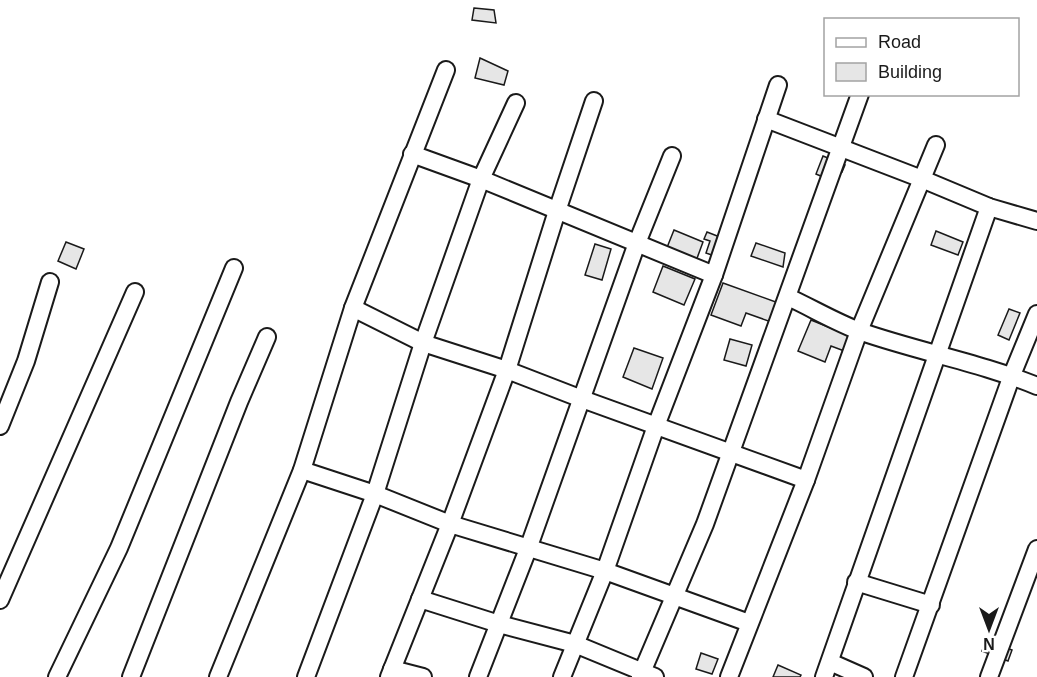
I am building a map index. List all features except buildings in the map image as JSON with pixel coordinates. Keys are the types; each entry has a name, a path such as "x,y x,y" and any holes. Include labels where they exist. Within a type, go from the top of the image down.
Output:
{"street":[{"path":"218,677 302,470 353,308 446,70"},
{"path":"562,677 605,571 656,426 714,275 778,85"},
{"path":"420,599 499,624 575,644 646,675 731,454 859,96"},
{"path":"423,677 390,673 450,524 507,369 556,211 594,101"},
{"path":"306,677 375,494 423,343 481,179 516,103"},
{"path":"766,119 989,207 1037,222"},
{"path":"729,677 806,480 859,331 936,145"},
{"path":"412,154 481,179 714,275"},
{"path":"478,677 528,549 637,243 672,156"},
{"path":"864,677 827,669 989,207"},
{"path":"57,677 119,548 234,268"},
{"path":"0,426 26,361 50,282"},
{"path":"0,600 135,292"},
{"path":"788,297 859,331 1012,375 1037,386"},
{"path":"353,308 423,343 507,369 582,399 806,480"},
{"path":"904,677 1012,375 1037,314"},
{"path":"131,677 267,337"},
{"path":"302,470 375,494 450,524 605,571 749,623"},
{"path":"989,677 1034,568 1037,549"},
{"path":"856,582 931,605"}]}
